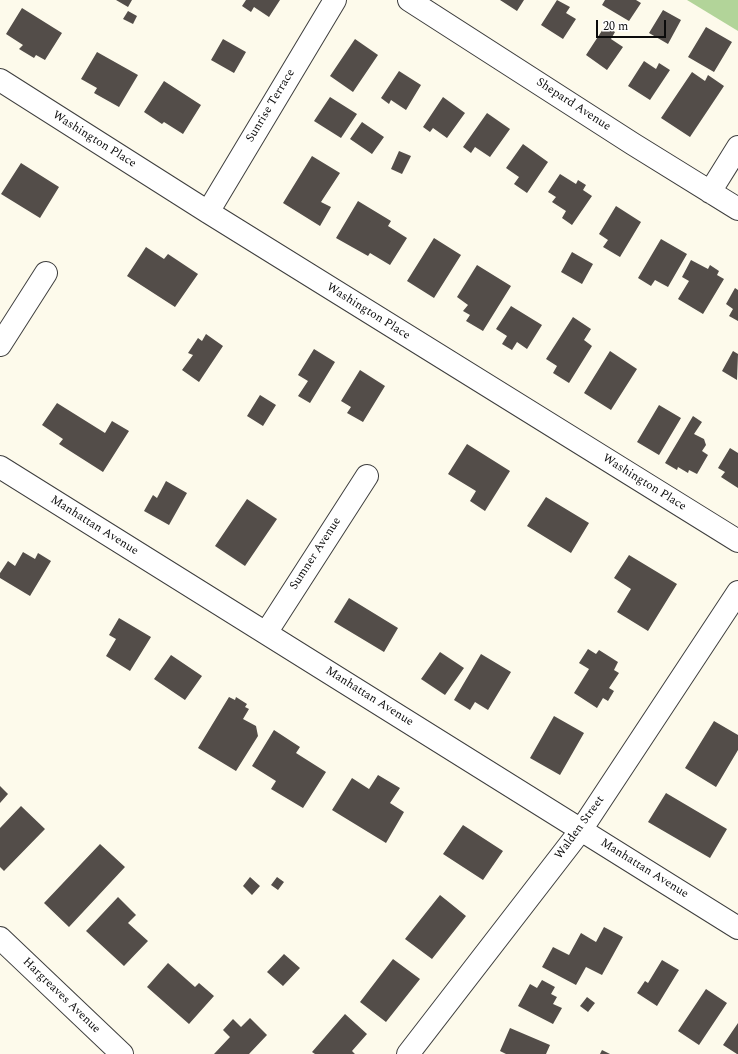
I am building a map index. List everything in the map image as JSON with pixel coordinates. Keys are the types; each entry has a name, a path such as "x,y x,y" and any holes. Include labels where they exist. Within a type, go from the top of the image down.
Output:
{"street":[{"name":"Sunrise Terrace","path":"208,212 335,0"},
{"name":"Shepard Avenue","path":"409,0 633,144 738,209"},
{"name":"Washington Place","path":"0,80 208,212 738,542"},
{"path":"710,192 738,147"},
{"path":"0,346 46,273"},
{"name":"Manhattan Avenue","path":"0,467 738,928"},
{"name":"Sumner Avenue","path":"266,633 367,476"},
{"name":"Walden Street","path":"408,1054 581,830 738,592"},
{"name":"Hargreaves Avenue","path":"0,938 122,1054"}],"green space":[{"path":"687,0 738,0 738,31"}],"building":[{"path":"116,0 132,0 128,7"},
{"path":"246,0 280,0 269,17 254,7 251,12 242,6"},
{"path":"500,0 524,0 517,11"},
{"path":"557,0 570,7 566,13 576,19 563,39 541,25"},
{"path":"605,0 636,0 641,3 629,21 602,5"},
{"path":"22,8 62,33 45,60 36,55 34,58 19,49 23,45 6,34"},
{"path":"663,10 681,20 668,44 649,33"},
{"path":"128,11 137,16 133,24 123,19"},
{"path":"605,26 615,32 611,39 623,47 607,70 586,55"},
{"path":"706,27 732,42 714,72 688,57"},
{"path":"223,39 246,52 234,73 211,60"},
{"path":"355,39 378,55 353,92 330,76"},
{"path":"97,52 138,75 119,107 94,93 97,88 81,79"},
{"path":"644,61 656,69 659,63 670,70 650,100 628,86"},
{"path":"399,71 421,85 406,110 391,100 389,104 381,98"},
{"path":"692,72 705,81 708,75 724,86 690,137 661,118"},
{"path":"164,81 201,105 183,134 164,122 162,124 144,112"},
{"path":"330,97 357,114 341,138 314,121"},
{"path":"443,97 465,113 447,138 433,128 430,132 423,127"},
{"path":"487,113 510,129 490,157 475,147 471,153 463,147"},
{"path":"362,122 384,137 372,154 350,139"},
{"path":"523,144 548,162 527,193 514,184 519,177 506,168"},
{"path":"399,151 411,156 402,174 391,169"},
{"path":"312,156 340,173 321,202 331,207 320,226 283,203"},
{"path":"21,163 59,187 40,218 1,194"},
{"path":"560,174 576,184 578,180 586,185 583,190 592,196 572,225 562,218 566,211 552,202 556,197 548,192"},
{"path":"358,201 391,221 388,226 407,238 390,265 370,253 368,256 336,238"},
{"path":"616,206 641,222 620,257 603,247 608,240 599,234"},
{"path":"434,238 461,255 434,298 407,281"},
{"path":"661,239 687,254 668,287 655,280 651,286 638,278"},
{"path":"146,247 164,259 168,254 198,274 175,307 127,276"},
{"path":"572,252 593,264 582,284 561,272"},
{"path":"691,260 708,269 710,265 719,271 717,275 724,279 703,314 678,299 689,281 682,277"},
{"path":"477,265 511,286 483,331 466,321 470,315 463,311 468,305 457,297"},
{"path":"735,288 738,290 738,321 729,316 733,309 726,304"},
{"path":"511,306 542,325 527,349 517,342 512,350 502,344 507,336 496,329"},
{"path":"573,317 591,329 584,340 592,346 569,383 553,373 557,366 546,359"},
{"path":"206,334 223,346 199,382 182,370 193,355 188,353 198,338 202,341"},
{"path":"314,349 335,362 310,403 298,396 308,381 298,375"},
{"path":"610,351 637,369 611,410 584,393"},
{"path":"733,351 738,354 737,380 722,371"},
{"path":"360,370 385,386 363,422 347,413 351,407 341,401"},
{"path":"260,395 276,405 263,426 247,416"},
{"path":"57,403 105,433 112,421 129,431 103,472 59,444 63,439 42,425"},
{"path":"659,405 681,418 659,455 637,442"},
{"path":"693,416 702,422 694,434 704,439 706,445 702,451 708,455 697,474 689,470 688,473 678,467 677,470 665,463"},
{"path":"467,444 510,471 485,511 470,501 476,491 448,474"},
{"path":"730,448 738,453 738,488 721,477 725,472 718,468"},
{"path":"166,481 187,493 169,525 144,511 153,495 157,498"},
{"path":"546,497 589,523 571,553 527,526"},
{"path":"247,499 277,519 245,566 215,546"},
{"path":"23,552 35,559 38,553 51,561 30,596 0,578 0,573 8,561 15,566"},
{"path":"629,555 677,584 648,631 617,612 631,589 614,578"},
{"path":"349,598 398,628 384,652 334,622"},
{"path":"119,618 151,637 130,671 106,656 116,639 109,635"},
{"path":"588,649 596,654 599,650 618,662 614,670 619,673 609,688 614,691 608,701 603,698 597,708 574,693 589,669 579,663"},
{"path":"440,652 464,668 445,695 421,679"},
{"path":"481,654 511,672 488,710 475,702 470,710 454,700"},
{"path":"171,655 202,676 185,700 154,679"},
{"path":"229,697 235,700 236,697 247,704 245,707 249,709 243,719 256,726 258,736 236,771 198,748"},
{"path":"554,716 584,733 560,775 530,758"},
{"path":"714,721 738,735 738,750 716,787 685,768"},
{"path":"274,730 300,747 296,753 326,772 303,808 271,789 276,781 252,766"},
{"path":"378,775 400,788 390,803 404,812 386,843 332,810 352,778 369,789"},
{"path":"0,786 8,794 0,803"},
{"path":"666,793 727,829 710,858 648,822"},
{"path":"21,806 45,829 4,871 0,867 0,828"},
{"path":"463,825 503,851 483,880 443,854"},
{"path":"100,844 125,867 69,927 44,903"},
{"path":"250,877 260,886 252,895 243,886"},
{"path":"277,877 284,882 278,890 271,885"},
{"path":"440,895 466,916 432,959 405,939"},
{"path":"118,897 136,915 128,923 148,941 124,966 86,931"},
{"path":"604,927 623,937 602,975 586,967 576,985 542,967 553,947 569,955 581,933 596,942"},
{"path":"284,954 300,968 283,986 267,972"},
{"path":"393,959 420,979 386,1022 360,1002"},
{"path":"662,960 679,970 657,1006 637,993 645,981 648,983"},
{"path":"168,963 195,987 199,983 214,996 189,1024 147,987"},
{"path":"542,980 555,987 551,994 557,997 553,1004 562,1008 553,1024 518,1006 530,984 537,988"},
{"path":"706,989 727,1003 699,1045 678,1031"},
{"path":"587,997 595,1003 588,1012 580,1006"},
{"path":"345,1014 367,1034 352,1051 355,1054 315,1054 312,1052"},
{"path":"250,1018 267,1035 249,1054 214,1054 230,1037 223,1030 233,1019 241,1027"},
{"path":"738,1023 738,1054 737,1054 723,1045"},
{"path":"510,1028 550,1045 546,1054 506,1054 500,1051"},
{"path":"602,1050 610,1054 600,1054"}]}
